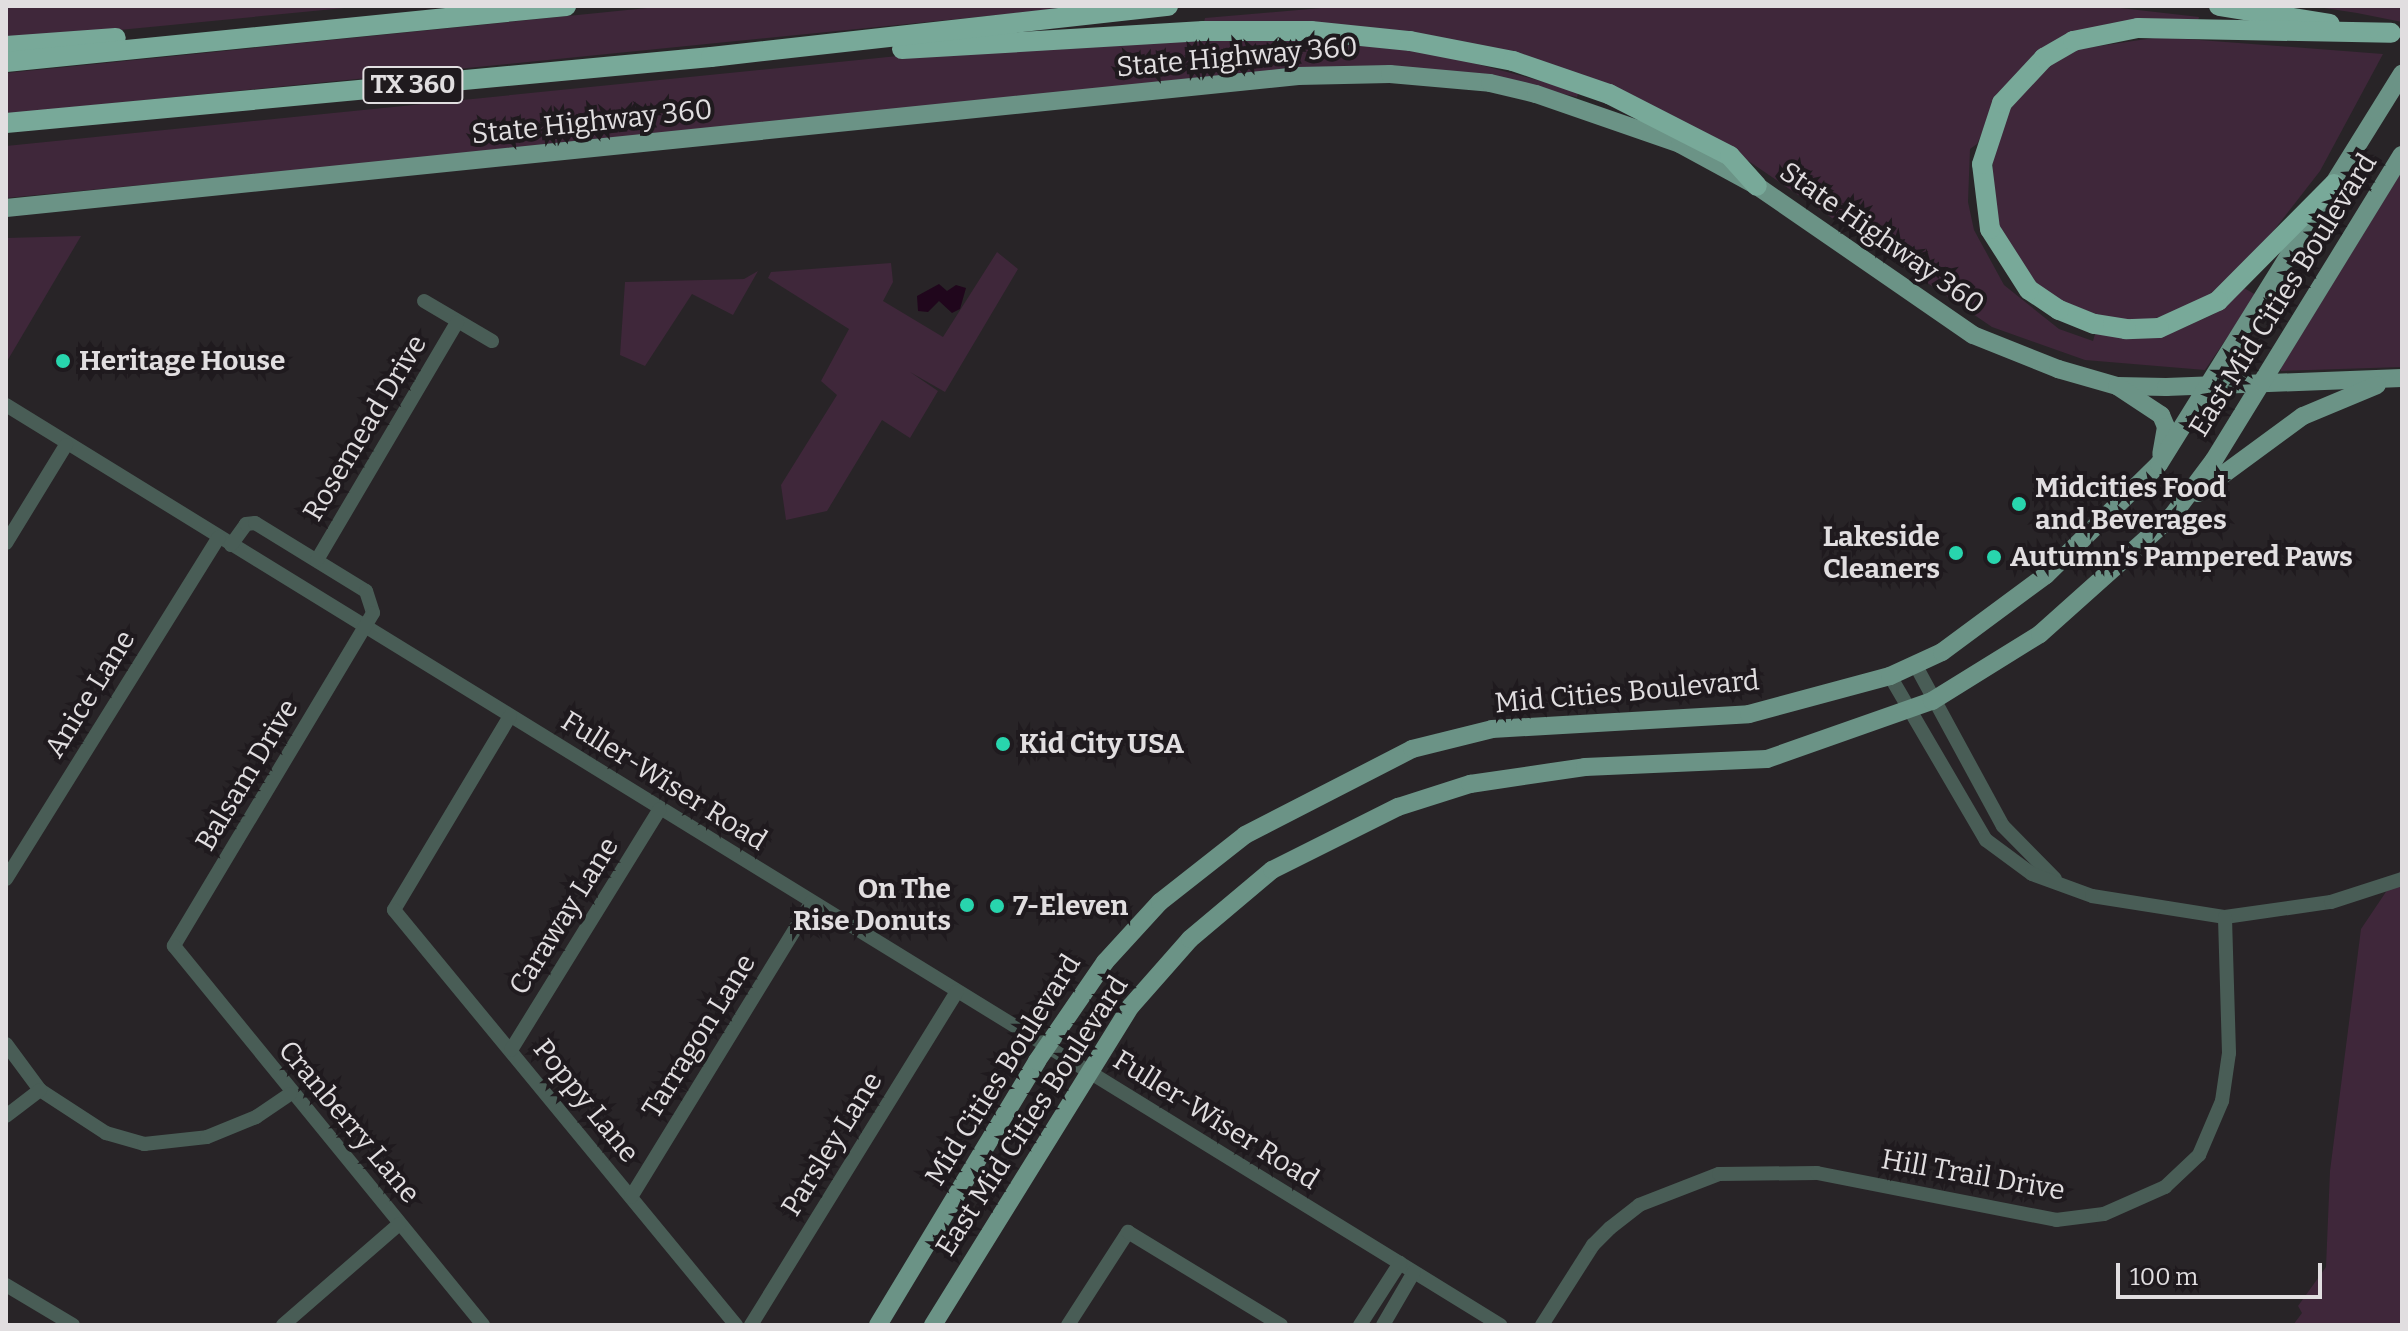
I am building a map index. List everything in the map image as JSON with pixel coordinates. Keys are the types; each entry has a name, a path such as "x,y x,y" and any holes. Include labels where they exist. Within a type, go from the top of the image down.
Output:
{"highway":[{"name":"TX 360","path":"6,62 566,6"},
{"name":"TX 360","path":"6,123 711,57 1168,6"},
{"path":"2219,6 2396,35"},
{"path":"2334,184 2218,301 2159,328 2126,329 2071,315 2029,290 1990,229 1982,164 1990,132 2011,91 2044,58 2073,41 2138,28 2396,35"},
{"path":"6,46 177,33 207,43"},
{"path":"711,57 743,63 1075,35 1358,33 1462,50 1562,76 1651,113 1730,156 1757,186"},
{"path":"6,136 99,127 116,113"}],"main road":[{"name":"State Highway 360","path":"6,208 1344,74 1436,77 1536,94 1680,144 1757,186 1973,335 2058,369 2117,386 2261,385 2397,379"},
{"name":"East Mid Cities Boulevard","path":"1967,634 2046,575 2159,464 2402,74"},
{"name":"East Mid Cities Boulevard","path":"933,1325 1087,1071 1131,1006 1190,939 1272,870 1398,807 1515,774 1767,759 1932,701 2040,634 2172,516 2261,385 2402,155"},
{"path":"2172,516 2303,416 2397,379"},
{"path":"2117,386 2161,415 2166,427 2159,464"},
{"name":"Mid Cities Boulevard","path":"878,1325 1047,1046 1105,962 1160,902 1245,835 1412,749 1492,729 1548,723 1749,714 1890,676 1916,666 1967,634"}],"street":[{"name":"Rosemead Drive","path":"424,301 492,341"},
{"name":"Rosemead Drive","path":"317,560 457,322"},
{"name":"Fuller-Wiser Road","path":"6,405 66,445 1500,1325"},
{"path":"6,543 66,445"},
{"name":"Rosemead Drive","path":"225,541 246,524 255,523 317,560 366,591 373,613 366,627"},
{"name":"Anice Lane","path":"6,879 225,541"},
{"name":"Balsam Drive","path":"177,950 174,946 366,627"},
{"path":"1916,666 1932,701 2003,826 2055,879"},
{"path":"1890,676 1907,711 1986,840 2032,874 2055,879 2092,896 2225,917 2331,902 2402,879"},
{"name":"Poppy Lane","path":"510,716 394,910 736,1325"},
{"name":"Caraway Lane","path":"511,1050 660,809"},
{"name":"Tarragon Lane","path":"631,1197 812,902"},
{"name":"Hill Trail Drive","path":"1542,1325 1593,1245 1610,1228 1639,1205 1719,1174 1817,1173 2056,1220 2104,1214 2165,1187 2199,1155 2222,1101 2229,1053 2225,917"},
{"name":"Cranberry Lane","path":"177,950 290,1094 483,1325"},
{"name":"Parsley Lane","path":"751,1325 957,991"},
{"path":"6,1044 40,1090 106,1133 144,1144 207,1137 256,1117 290,1094"},
{"path":"6,1116 40,1090"},
{"path":"283,1325 399,1224"},
{"path":"1068,1325 1128,1232 1277,1324"},
{"path":"1360,1325 1400,1263"},
{"path":"1383,1325 1414,1272"},
{"path":"6,1285 73,1325"}],"shaded area":[{"path":"6,6 365,6 6,41"},
{"path":"667,6 1088,6 6,114 6,73"},
{"path":"1344,6 2103,6 2199,17 2198,21 2112,23 2080,31 2001,91 1977,144 1970,149 1968,202 1974,230 2004,285 2059,329 2093,341 2095,334 2144,338 2176,331 2214,314 2244,288 2256,295 2205,370 2085,360 1992,327 1747,160 1536,61 1203,26 1205,18"},
{"path":"2311,6 2402,6 2402,22 2357,13"},
{"path":"2160,37 2383,54 2320,171 2257,252 2210,296 2188,309 2152,319 2113,321 2052,297 2027,275 1996,220 1992,155 2002,122 2021,92 2050,65 2079,49"},
{"path":"1316,38 1420,49 1579,91 1577,97 1485,76 1381,66 6,198 6,146 977,48"},
{"path":"2402,171 2402,367 2281,371 2281,368"},
{"path":"81,236 6,363 6,238"},
{"path":"997,252 1018,269 945,392 910,372 938,391 910,438 882,420 827,511 786,520 781,485 837,395 821,381 849,329 768,278 771,272 891,263 893,282 883,301 943,337"},
{"path":"758,271 733,315 692,294 645,366 620,355 625,282 744,279"},
{"path":"939,284 947,291 956,285 966,288 960,309 952,313 939,301 928,312 918,311 917,296"},
{"path":"2402,868 2402,1325 2293,1325 2302,1313 2298,1306 2326,1267 2330,1171 2361,929"}],"place":[{"name":"Heritage House","path":"63,361"},
{"name":"Midcities Food and Beverages","path":"2019,504"},
{"name":"Lakeside Cleaners","path":"1956,553"},
{"name":"Autumn's Pampered Paws","path":"1994,557"},
{"name":"Kid City USA","path":"1003,744"},
{"name":"On The Rise Donuts","path":"967,905"},
{"name":"7-Eleven","path":"997,906"}]}
